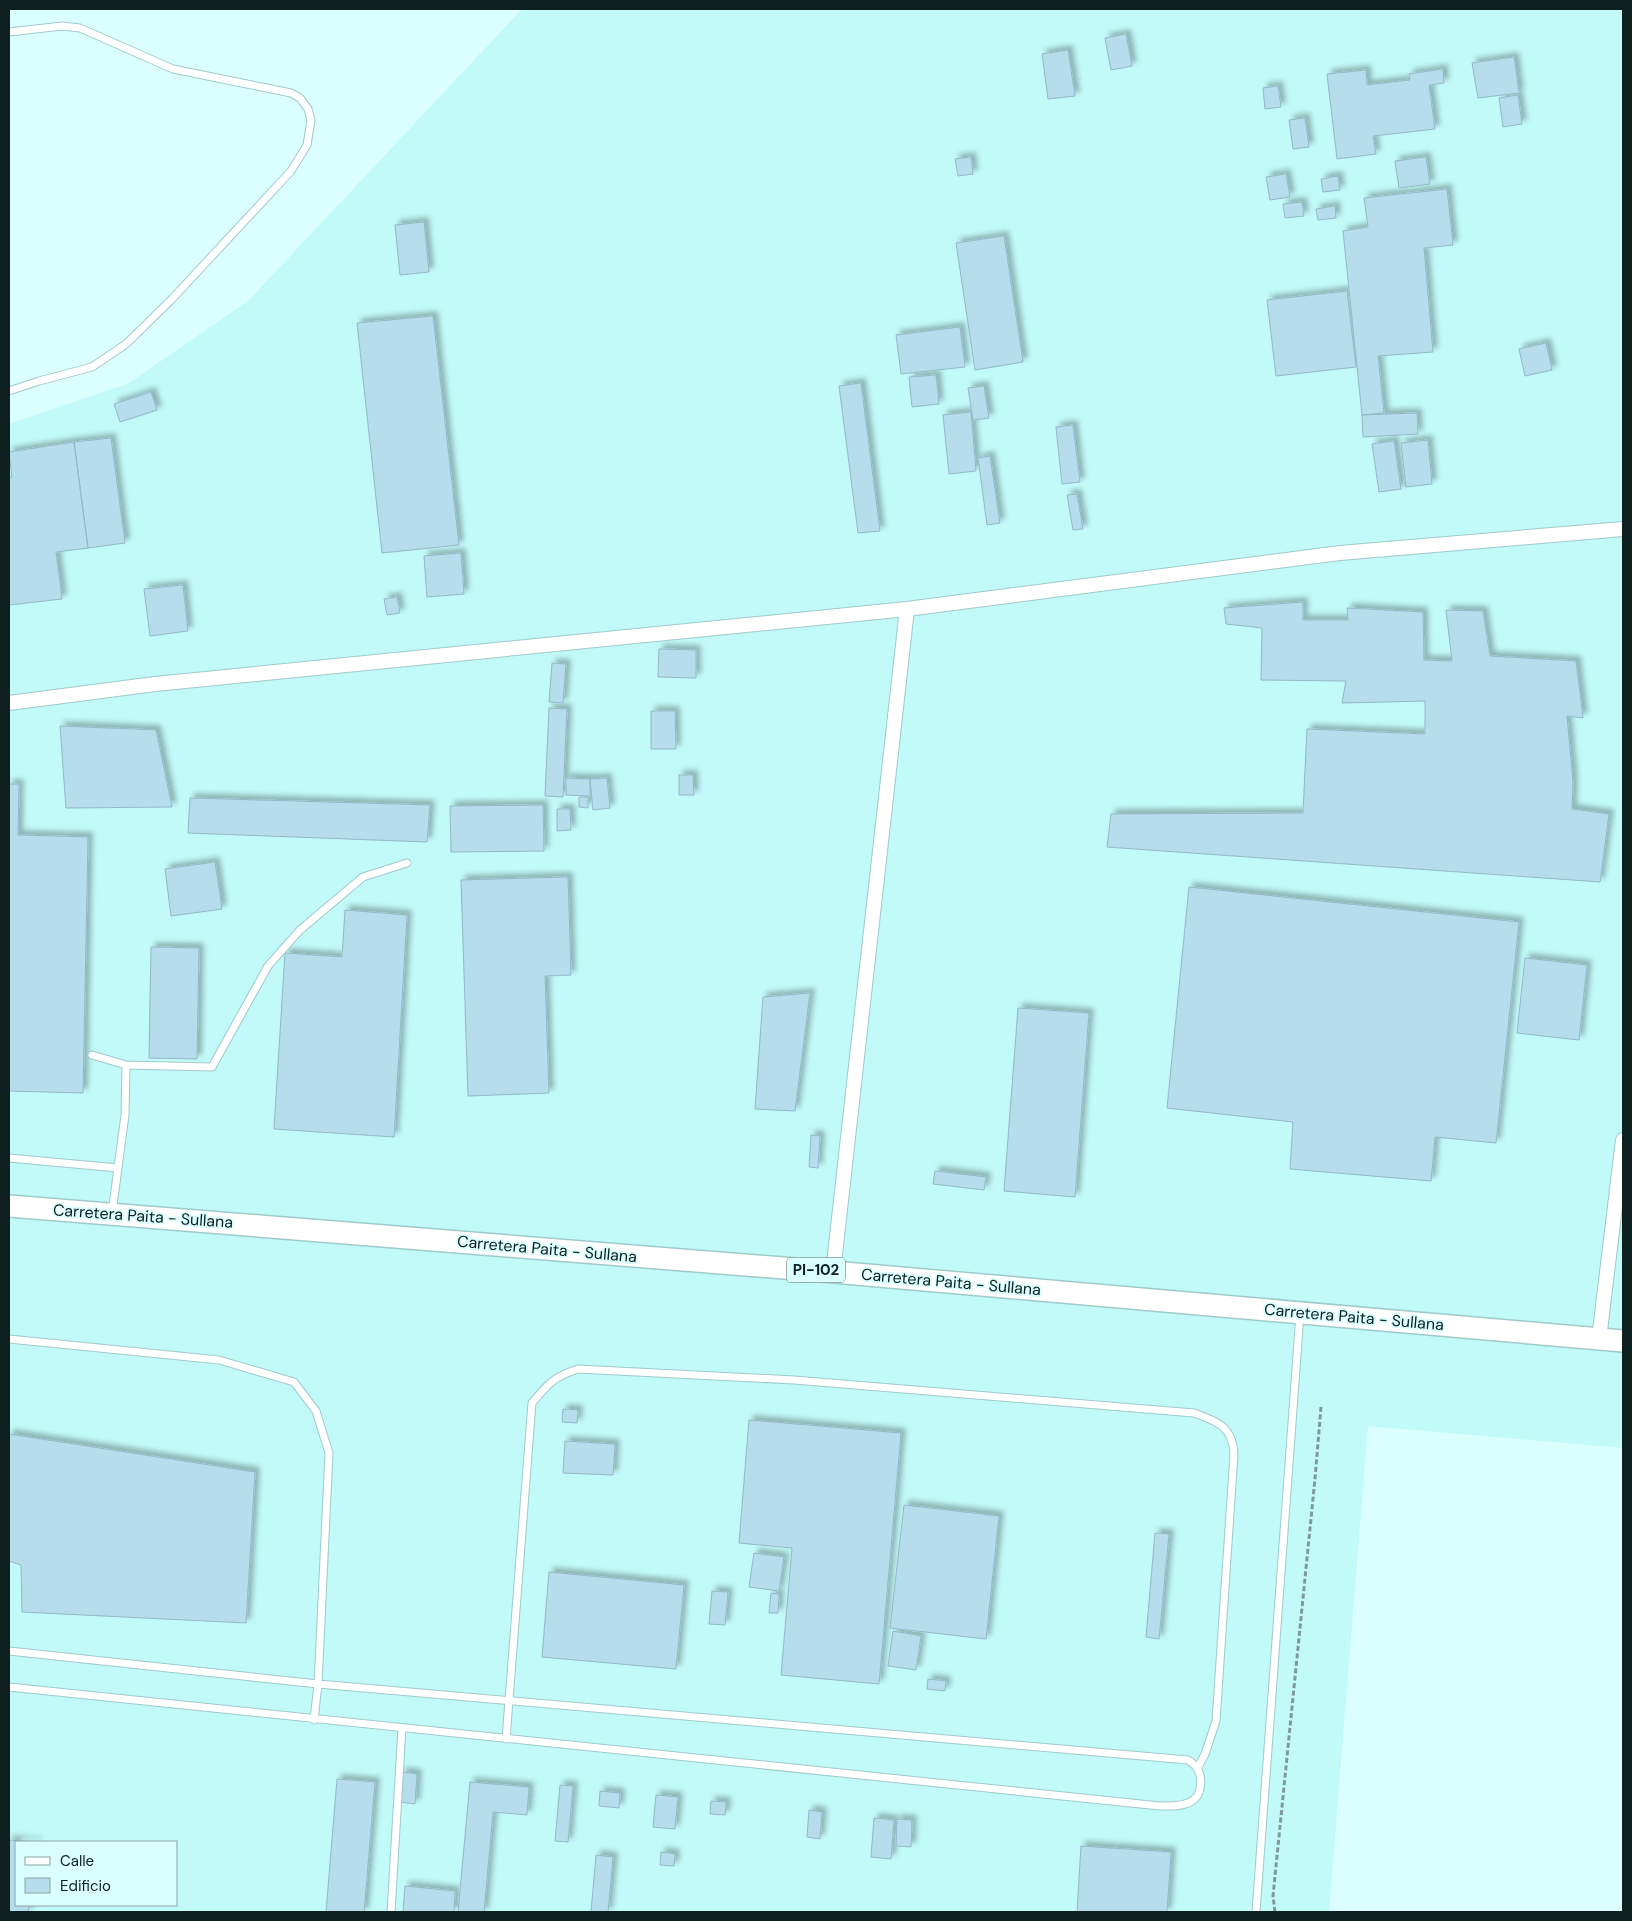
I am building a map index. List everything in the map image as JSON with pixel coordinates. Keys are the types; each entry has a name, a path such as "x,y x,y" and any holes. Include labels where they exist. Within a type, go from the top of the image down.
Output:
{"main road":[{"name":"Carretera Paita - Sullana","path":"9,1206 834,1272 1623,1341"}],"street":[{"path":"9,703 155,684 906,609 1340,553 1623,529"},
{"path":"834,1272 906,609"},
{"path":"1599,1339 1623,1140"}],"lane":[{"path":"9,32 62,26 80,28 172,69 291,93 300,98 308,109 311,120 307,145 291,171 172,299 126,344 92,367 9,391"},
{"path":"92,1055 126,1064 212,1067 268,966 300,930 364,877 407,863"},
{"path":"112,1213 126,1115 126,1064"},
{"path":"9,1158 118,1168"},
{"path":"1256,1912 1300,1312"},
{"path":"9,1339 219,1360 294,1382 316,1410 328,1453 318,1684 314,1720"},
{"path":"506,1739 532,1403 547,1385 560,1374 578,1369 794,1380 1194,1413 1215,1421 1226,1430 1234,1441 1234,1454 1216,1721 1205,1754 1197,1768"},
{"path":"9,1652 318,1684 1188,1760 1197,1768 1201,1781 1199,1791 1193,1801 1183,1805 1160,1806 9,1687"},
{"path":"391,1912 402,1728"}],"path":[{"path":"1275,1912 1273,1896 1316,1479 1321,1407"}],"shaded area":[{"path":"522,9 1623,9 1623,1448 1368,1426 1329,1912 9,1912 9,424 129,383 248,301"}],"building":[{"path":"1126,34 1132,66 1111,70 1105,38"},
{"path":"1068,50 1075,96 1048,99 1042,54"},
{"path":"1514,57 1519,93 1478,98 1472,63"},
{"path":"1443,69 1444,83 1429,85 1435,129 1373,136 1376,154 1337,159 1327,74 1366,70 1367,85 1410,80 1409,74"},
{"path":"1278,86 1281,107 1265,109 1263,88"},
{"path":"1518,95 1522,124 1503,127 1499,98"},
{"path":"1305,118 1309,147 1293,149 1289,120"},
{"path":"971,157 973,174 958,176 955,159"},
{"path":"1426,157 1430,184 1399,188 1395,161"},
{"path":"1286,174 1290,197 1270,200 1266,177"},
{"path":"1338,176 1340,190 1323,192 1321,179"},
{"path":"1447,189 1453,245 1424,248 1433,352 1378,356 1384,413 1362,415 1343,231 1368,227 1364,198"},
{"path":"1302,202 1304,216 1285,218 1283,204"},
{"path":"1335,206 1336,218 1318,220 1316,209"},
{"path":"424,222 429,272 400,275 395,225"},
{"path":"1004,236 1023,362 975,370 956,243"},
{"path":"1347,291 1356,367 1276,376 1267,300"},
{"path":"433,316 459,545 382,553 357,323"},
{"path":"960,327 965,367 901,374 896,335"},
{"path":"1546,343 1552,370 1525,376 1519,349"},
{"path":"936,375 939,404 912,407 909,377"},
{"path":"861,383 880,531 858,533 839,386"},
{"path":"984,386 989,418 973,420 968,388"},
{"path":"151,392 157,410 120,422 114,404"},
{"path":"971,412 976,471 949,474 943,415"},
{"path":"1417,413 1418,434 1363,437 1362,415"},
{"path":"1073,425 1080,482 1062,484 1056,427"},
{"path":"111,438 125,543 88,548 74,442"},
{"path":"1428,440 1432,484 1406,487 1401,443"},
{"path":"1394,441 1401,489 1379,492 1372,444"},
{"path":"74,442 88,548 56,552 62,599 9,605 9,477 12,477 9,452"},
{"path":"990,456 1000,523 987,525 978,458"},
{"path":"1077,494 1083,529 1073,530 1067,495"},
{"path":"461,553 464,594 427,597 424,556"},
{"path":"183,585 188,631 150,636 144,589"},
{"path":"397,597 400,613 387,615 384,599"},
{"path":"1303,602 1303,620 1348,620 1347,608 1423,612 1424,660 1452,661 1446,610 1483,611 1490,656 1576,661 1583,718 1567,716 1573,783 1572,809 1609,814 1600,882 1107,847 1111,814 1303,813 1307,729 1425,734 1425,701 1342,703 1346,681 1261,680 1262,628 1226,624 1224,608"},
{"path":"659,649 696,650 696,678 658,677"},
{"path":"552,663 566,664 563,703 549,702"},
{"path":"549,708 567,709 563,797 545,796"},
{"path":"651,711 675,711 676,749 651,749"},
{"path":"60,726 156,730 172,807 66,808"},
{"path":"679,775 693,775 694,795 679,795"},
{"path":"566,778 590,779 590,796 566,795"},
{"path":"607,778 610,808 593,810 590,779"},
{"path":"9,784 19,784 18,835 88,837 83,1093 9,1091"},
{"path":"579,797 588,797 588,808 579,807"},
{"path":"190,798 430,805 427,842 188,833"},
{"path":"543,805 544,851 451,852 450,806"},
{"path":"557,809 570,809 571,830 557,831"},
{"path":"215,862 222,909 171,916 165,869"},
{"path":"568,877 571,975 545,976 549,1093 468,1096 461,880"},
{"path":"1189,887 1519,922 1496,1143 1435,1137 1431,1181 1290,1169 1293,1122 1167,1108"},
{"path":"345,910 407,915 394,1137 274,1129 285,953 342,957"},
{"path":"151,947 199,948 197,1059 149,1058"},
{"path":"1525,958 1587,965 1579,1040 1517,1033"},
{"path":"810,993 795,1111 755,1109 763,997"},
{"path":"1018,1008 1089,1013 1075,1197 1004,1191"},
{"path":"811,1135 820,1136 818,1168 809,1167"},
{"path":"935,1171 986,1177 984,1190 933,1184"},
{"path":"563,1409 578,1410 577,1423 562,1422"},
{"path":"749,1420 901,1433 879,1684 781,1675 792,1548 739,1543"},
{"path":"9,1434 255,1472 246,1623 22,1612 21,1565 9,1561"},
{"path":"565,1441 615,1444 613,1475 563,1473"},
{"path":"904,1505 999,1516 986,1639 890,1628"},
{"path":"1155,1533 1169,1534 1159,1639 1146,1637"},
{"path":"754,1553 784,1557 779,1591 749,1587"},
{"path":"549,1572 684,1585 676,1669 542,1657"},
{"path":"712,1591 728,1592 725,1625 709,1624"},
{"path":"771,1593 779,1594 778,1613 769,1613"},
{"path":"893,1631 921,1636 916,1670 888,1666"},
{"path":"928,1679 946,1681 945,1691 927,1689"},
{"path":"402,1772 417,1774 415,1804 400,1802"},
{"path":"337,1779 375,1782 364,1912 326,1912"},
{"path":"470,1782 529,1787 527,1815 493,1812 484,1912 458,1912"},
{"path":"560,1785 573,1786 568,1842 555,1841"},
{"path":"600,1791 620,1793 619,1808 599,1806"},
{"path":"656,1795 678,1797 675,1829 653,1827"},
{"path":"711,1801 726,1802 725,1815 710,1814"},
{"path":"809,1810 822,1812 820,1839 807,1837"},
{"path":"874,1818 894,1820 891,1859 871,1857"},
{"path":"897,1819 912,1820 911,1847 896,1846"},
{"path":"9,1840 24,1841 15,1841 15,1906 29,1906 28,1912 9,1912"},
{"path":"1081,1846 1171,1852 1167,1912 1077,1912"},
{"path":"661,1852 675,1854 674,1866 660,1865"},
{"path":"596,1855 613,1857 608,1912 591,1912"},
{"path":"405,1886 455,1891 454,1912 403,1912"}]}
